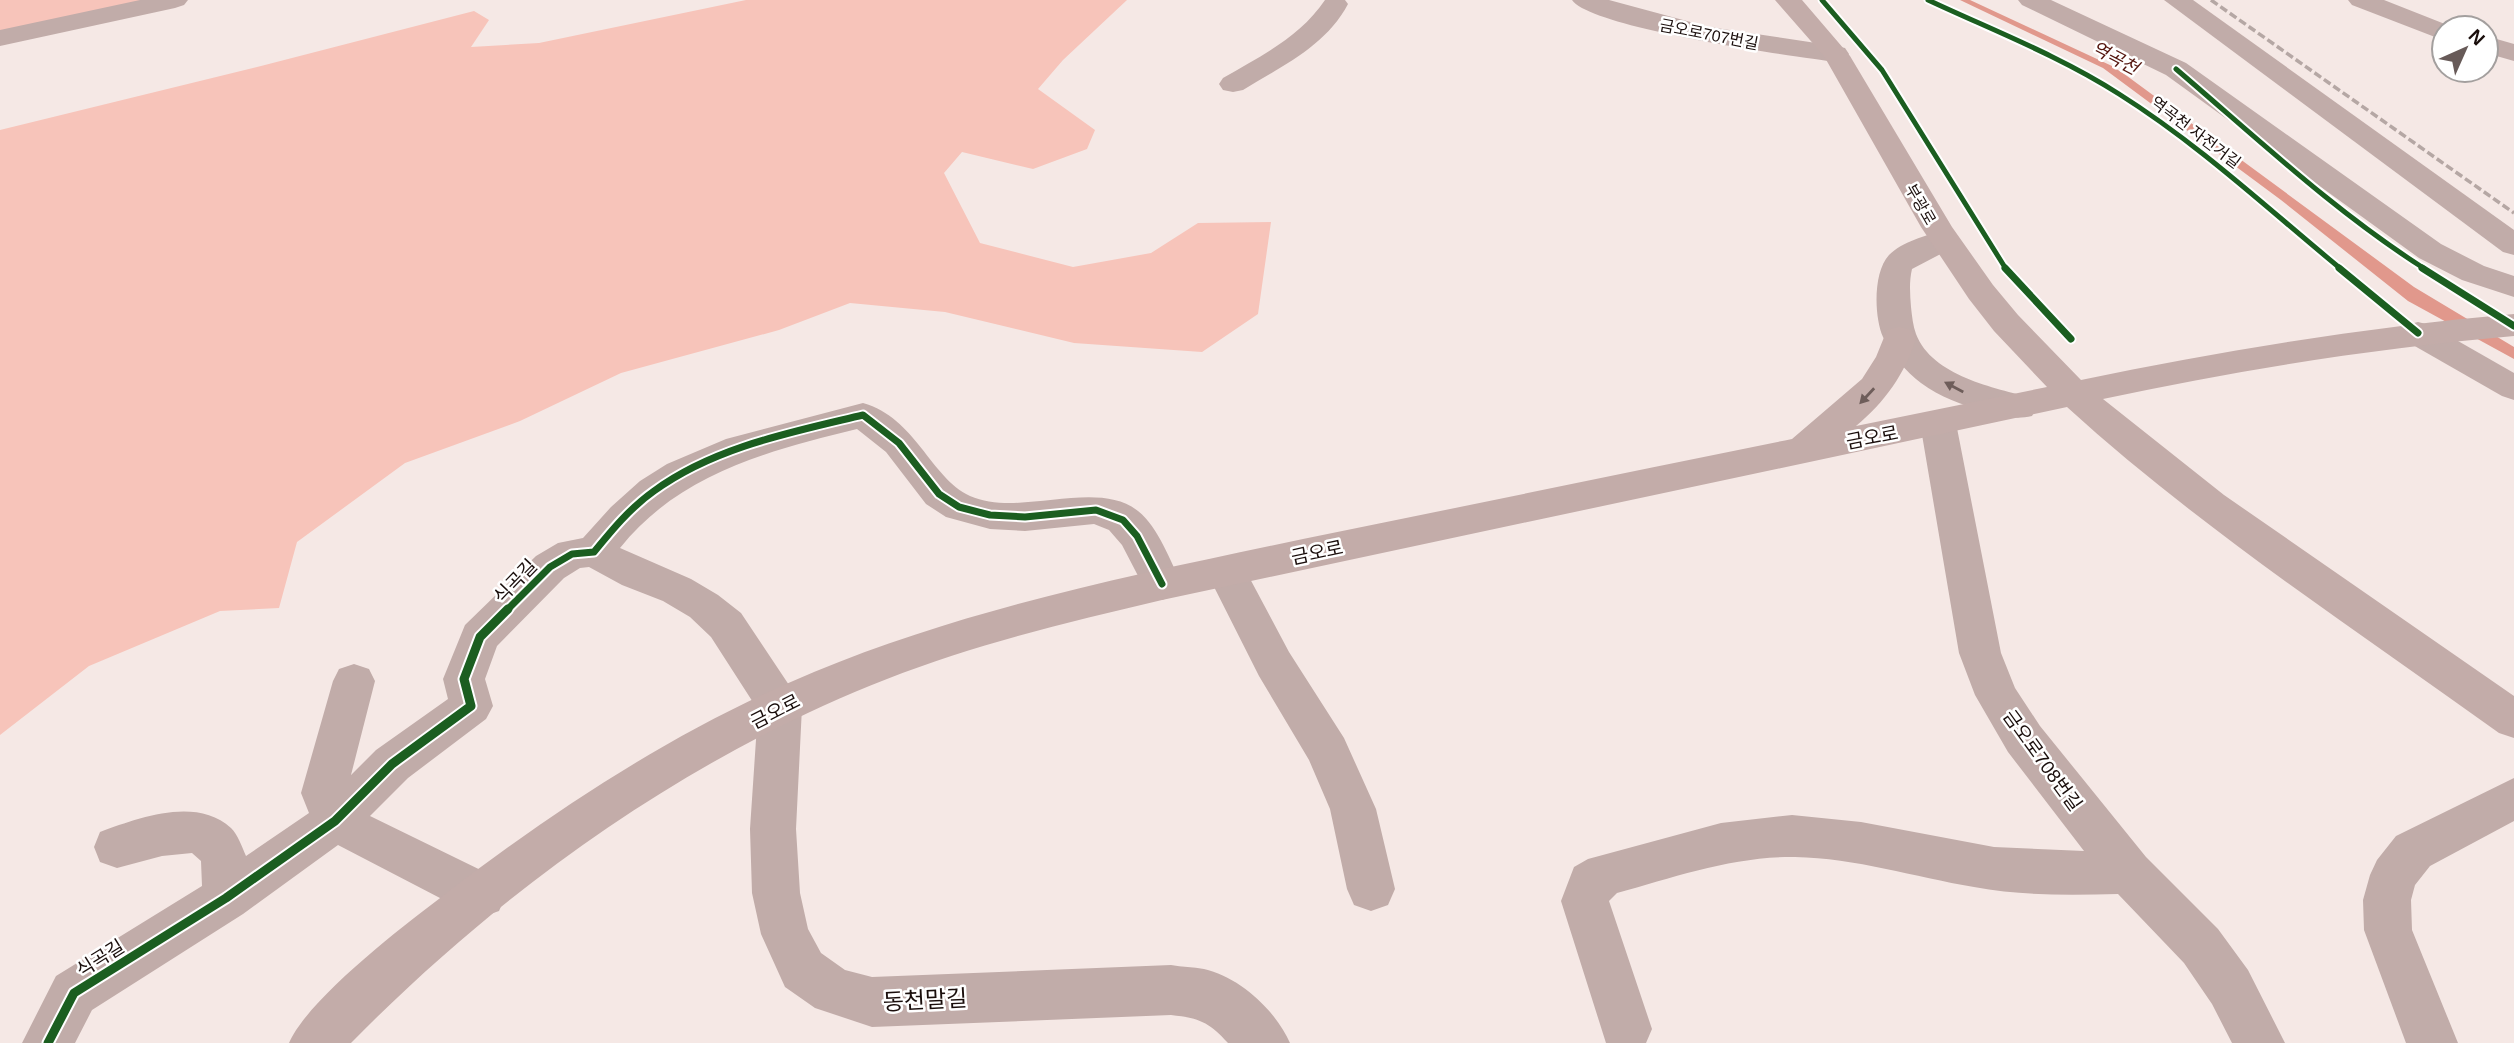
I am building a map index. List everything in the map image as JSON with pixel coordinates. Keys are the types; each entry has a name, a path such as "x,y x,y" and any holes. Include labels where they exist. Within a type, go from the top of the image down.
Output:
{"main road":[{"name":"부광로","path":"1788,0 1836,54 1943,240 2007,324 2074,393 2145,455 2224,514 2514,720"},
{"name":"금오로","path":"315,1043 401,960 535,854 611,805 685,759 780,707 847,678 975,632 1044,611 1162,584 1938,424 2175,372 2424,332 2514,325"},
{"path":"1801,451 1864,401 1894,360 1899,338"}],"street":[{"path":"0,38 127,13 174,0"},
{"name":"금오로707번길","path":"1585,0 1651,22 1783,48 1836,54"},
{"path":"2031,0 2176,69 2430,251 2473,273 2514,288"},
{"path":"2177,0 2514,245"},
{"path":"2361,0 2430,27"},
{"path":"1233,84 1314,32 1332,13 1328,1"},
{"path":"1943,240 1905,257 1895,267 1891,282 1899,338 1929,373 1939,379 1960,391 2019,407"},
{"path":"2424,332 2514,388"},
{"path":"780,707 726,625 704,606 677,590 636,574 594,552 629,512 655,490 718,455 746,444 863,415 899,443 939,494 959,507 989,515 1025,517 1096,510 1124,520 1137,536 1162,584"},
{"name":"금오로708번길","path":"1938,424 1980,653 1996,695 2024,739 2129,873 2201,946 2230,987 2259,1043"},
{"name":"식곡길","path":"48,1043 74,993 226,898 335,821 392,764 471,706 464,680 480,637 550,567 572,554 594,552"},
{"path":"1226,571 1274,664 1328,751 1353,809 1371,889"},
{"path":"354,681 324,793 335,821 482,895"},
{"name":"동천말길","path":"780,707 773,829 776,893 785,934 803,970 833,991 872,1002 1171,990 1206,994 1234,1012 1264,1043"},
{"path":"2432,1043 2388,930 2387,901 2394,875 2413,851 2514,798"},
{"path":"117,847 190,830 214,840 225,859 226,898"},
{"path":"1626,1029 1585,901 1591,883 1605,874 1730,842 1793,836 1850,842 1977,867 2044,874 2129,873"}],"shaded area":[{"path":"0,0 157,0 0,34"},
{"path":"746,0 1127,0 1063,60 1038,89 1095,130 1087,149 1033,169 962,152 944,173 980,243 1073,267 1151,253 1198,223 1271,222 1258,314 1202,352 1074,343 945,312 850,303 779,330 621,373 520,421 405,463 297,542 279,608 220,611 89,666 0,735 0,130 474,11 489,20 471,47 539,43"},
{"path":"1960,0 1970,0 2112,66 2414,287 2514,347 2514,359 2408,301 2281,200 2103,68"}],"railway":[{"path":"2211,0 2514,213"}],"cycle path":[{"path":"1822,0 1882,70 2010,275 2071,339"},
{"name":"역곡천 자전거길","path":"1928,0 2078,71 2119,94 2214,161 2418,333"},
{"path":"2176,69 2330,201 2394,250 2514,326"},
{"path":"48,1043 74,993 226,898 335,821 392,764 471,706 464,679 480,637 550,567 572,554 594,552 624,517 654,491 709,460 770,438 863,415 899,443 939,494 959,507 990,515 1025,517 1096,510 1123,520 1137,536 1162,584"}],"water label":[{"name":"역곡천","path":"2115,58"}]}
